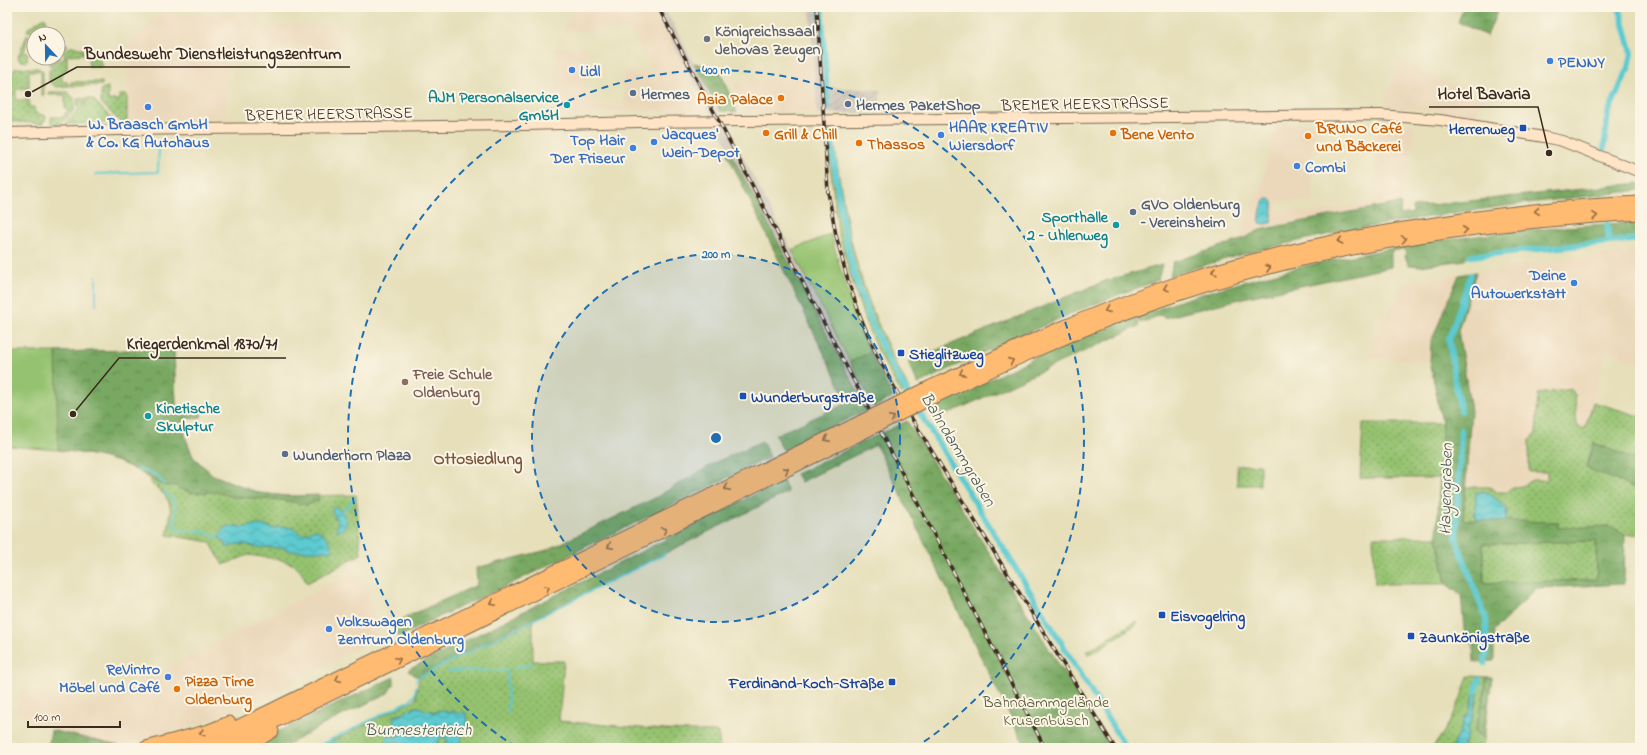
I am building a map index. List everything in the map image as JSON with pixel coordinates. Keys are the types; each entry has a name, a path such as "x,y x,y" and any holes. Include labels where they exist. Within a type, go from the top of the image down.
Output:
{"highway":[{"path":"216,744 291,701 376,666 764,476 1026,344 1145,300 1305,248 1380,238 1534,211 1640,203"},
{"path":"1425,230 1640,213"},
{"path":"193,748 216,744 349,684 376,666"},
{"path":"244,748 290,720 337,696 349,684"},
{"path":"146,748 209,731 276,703 291,701"}],"street":[{"name":"BREMER HEERSTRASSE","path":"7,133 901,119 1380,115 1440,120 1544,137 1562,141 1640,172"}],"shaded area":[{"path":"573,7 653,7 708,111 605,111 584,115 553,116 552,100 556,100 556,48","holes":["623,29 631,30 657,80 653,82 646,69 637,72 624,72 624,106 593,106 592,95 586,93 586,47 558,48 565,32"]},
{"path":"654,7 664,7 874,407 867,410"},
{"path":"810,7 824,7 830,113 817,113"},
{"path":"260,13 260,25 343,24 343,52 226,52 227,123 128,124 126,45 145,27 161,14"},
{"path":"812,49 817,113 784,111 768,114 749,114 732,81 746,84 747,80 789,79 789,50"},
{"path":"1399,61 1482,98 1475,117 1439,111 1383,107"},
{"path":"828,87 880,90 880,113 830,113"},
{"path":"1276,123 1377,123 1411,125 1415,128 1401,203 1260,230 1238,241 1257,193 1260,192","holes":["1317,124 1343,124 1343,129 1358,129 1358,125 1377,125 1377,140 1374,140 1373,157 1377,158 1376,201 1316,212 1278,210 1278,202 1313,201 1312,144 1315,143 1315,138 1318,138"]},
{"path":"1640,250 1640,363 1606,350 1584,429 1577,426 1575,395 1538,394 1536,433 1530,472 1547,472 1547,480 1532,480 1522,486 1514,487 1507,492 1496,492 1490,487 1465,487 1471,411 1458,330 1476,272 1578,257"},
{"path":"1459,275 1431,342 1430,361 1371,357 1374,338 1405,282"},
{"path":"349,574 360,574 363,580 379,638 252,702 198,725 119,746 51,730 51,724 31,721 32,716 15,713 20,689 85,701 107,699"}],"green space":[{"path":"1464,7 1499,7 1487,36 1458,22"},
{"path":"43,18 46,18 46,26 31,26"},
{"path":"26,37 24,52 26,52 26,62 19,60 18,57"},
{"path":"72,46 83,49 84,54 67,55 67,70 62,71 62,82 67,82 70,86 56,87 49,81 49,70 54,66 66,66 66,50"},
{"path":"88,56 98,56 102,65 101,67 89,67"},
{"path":"694,63 719,69 737,112 720,111"},
{"path":"15,68 38,68 43,71 44,95 41,95 41,71 29,71 29,88 16,89 16,100 29,100 29,107 34,107 35,113 46,116 45,121 42,124 7,121 7,91"},
{"path":"71,82 102,82 102,85 71,86"},
{"path":"108,87 108,100 119,100 119,95 127,95 127,124 123,124 101,103 101,89"},
{"path":"49,92 67,92 74,98 74,110 70,115 65,108 65,95 49,95"},
{"path":"90,98 77,108 77,99"},
{"path":"92,98 114,121 113,123 66,123 80,108"},
{"path":"65,112 69,116 60,124 53,124 51,117 65,117"},
{"path":"826,130 833,131 840,185 860,274 882,333 909,389 901,393 877,350 865,321 851,278 838,232"},
{"path":"727,146 867,410 783,450 775,435 848,403 724,147"},
{"path":"1639,183 1640,190 1426,217 1340,232 1254,251 1170,276 1173,262 1238,241 1260,230 1339,214 1401,203 1400,215 1413,213 1413,207"},
{"path":"1640,222 1640,238 1469,254 1465,260 1419,266 1409,265 1405,257 1406,249 1391,251 1391,267 1248,297 1164,318 1161,315 1140,323 1138,317 1219,289 1295,268 1392,248 1491,234"},
{"path":"831,234 848,294 870,352 850,362 792,250"},
{"path":"1162,265 1158,280 1082,309 999,345 918,384 908,362 1105,281"},
{"path":"1476,272 1458,330 1471,411 1463,520 1559,522 1557,528 1610,526 1625,535 1624,584 1537,588 1494,631 1494,661 1474,662 1473,644 1465,641 1461,595 1446,584 1437,537 1442,423 1430,361 1431,342 1459,275","holes":["1596,541 1597,580 1484,583 1483,544"]},
{"path":"1136,318 1139,326 939,418 934,407 1046,352"},
{"path":"174,349 176,407 202,408 201,417 182,419 186,439 193,457 213,475 259,493 286,496 356,495 361,554 307,583 301,571 295,565 278,559 248,555 223,565 210,542 167,535 170,518 170,505 164,494 150,483 151,478 132,467 103,457 58,450 56,352"},
{"path":"174,349 176,407 202,408 201,417 182,419 186,439 193,457 213,475 259,493 286,496 319,495 318,501 307,505 281,500 233,497 217,492 192,493 180,489 175,485 166,486 156,482 136,470 118,462 88,454 58,450 56,352"},
{"path":"7,352 56,352 58,450 7,446"},
{"path":"870,352 893,397 874,407 850,362"},
{"path":"1571,389 1575,395 1577,426 1584,429 1593,402 1640,416 1640,462 1594,443 1586,467 1640,490 1640,534 1625,535 1610,526 1557,529 1558,522 1506,521 1507,510 1487,492 1476,492 1475,513 1477,520 1463,520 1465,487 1490,487 1496,492 1507,492 1514,487 1522,486 1532,480 1547,480 1547,472 1529,472 1529,440 1536,433 1538,394"},
{"name":"Bahndammgelände Krusenbusch","path":"907,421 1111,748 1026,748 876,445 801,482 796,474"},
{"path":"1363,423 1442,423 1440,478 1360,478"},
{"path":"762,441 770,457 399,637 391,624 477,585 476,568 547,550 653,499 716,462"},
{"path":"1594,443 1640,462 1640,490 1586,468"},
{"path":"1237,465 1260,465 1260,485 1237,485"},
{"path":"783,480 788,492 417,677 408,670"},
{"path":"1373,537 1437,537 1446,584 1375,584"},
{"path":"1596,541 1597,580 1484,583 1483,544"},
{"path":"533,621 533,661 564,661 559,721 665,730 718,732 720,748 457,748 462,737 463,712 460,715 453,711 449,713 444,711 426,712 424,709 414,707 414,709 397,715 396,723 400,734 396,737 388,735 387,740 381,748 318,748 416,699 420,677"},
{"path":"1136,621 1138,622 1134,626 1094,652 1088,654 1086,652"},
{"path":"1468,676 1492,677 1486,678 1481,737 1492,680 1483,748 1479,748 1480,745 1470,746 1470,748 1462,748 1468,734 1468,726 1476,704 1479,684 1476,686 1469,714 1465,717 1459,735 1451,748 1432,748 1449,723 1458,706"},
{"path":"394,677 394,683 388,693 317,728 283,748 253,748 275,733"},
{"path":"1486,678 1492,678 1482,738 1475,732 1485,689"},
{"path":"51,730 119,746 112,748 48,748"},
{"path":"444,737 448,742 439,745 437,741"},
{"path":"395,740 402,744 422,748 389,748 390,742"}],"water":[{"path":"1267,199 1273,201 1273,209 1271,223 1265,224 1260,223 1260,217 1262,207"},
{"path":"1476,492 1487,492 1501,503 1507,510 1506,521 1477,520 1475,513"},
{"path":"336,507 342,512 347,522 343,529 336,531 338,523 332,511 333,508"},
{"path":"236,525 244,527 261,525 275,529 277,527 293,528 301,534 315,529 327,537 332,551 290,551 284,548 252,547 251,545 236,544 226,547 224,541 218,537 226,526 233,527"},
{"path":"1479,683 1478,694 1471,722 1468,726 1468,734 1462,748 1451,748 1459,735 1464,719 1469,714 1476,686"},
{"name":"Burmesterteich","path":"414,707 423,708 426,712 430,709 432,712 442,710 449,713 453,711 459,714 463,712 466,713 468,723 457,748 417,748 398,741 390,742 389,748 381,748 387,740 386,737 388,735 396,737 400,734 393,718 394,716 403,714 407,710 414,709","holes":["444,737 448,742 445,745 439,745 437,741"]}],"waterway":[{"name":"Bahndammgraben","path":"821,7 828,107"},
{"name":"Hayengraben","path":"1604,149 1608,113 1629,67 1632,53 1619,7"},
{"name":"Bahndammgraben","path":"831,139 844,228 855,275 867,312 875,330 891,364 910,397"},
{"path":"95,174 158,172 159,144"},
{"name":"Hayengraben","path":"1470,256 1609,242 1607,224"},
{"path":"1609,242 1640,239"},
{"name":"Hayengraben","path":"1461,411 1449,339 1471,275"},
{"path":"96,276 96,305"},
{"name":"Bahndammgraben","path":"915,405 1126,748"},
{"name":"Hayengraben","path":"1461,430 1456,538 1486,619 1485,663"},
{"path":"138,469 155,474 164,484"},
{"path":"164,492 172,499 175,505 175,528 182,531 200,531 218,537"},
{"path":"342,512 355,498"},
{"path":"416,681 419,677 665,554"},
{"path":"514,668 531,664"},
{"path":"448,671 507,670 508,711"},
{"name":"Hayengraben","path":"1476,691 1479,680"},
{"path":"314,748 409,701 415,695 416,687"},
{"path":"328,742 363,748"}],"railway":[{"path":"658,7 1045,748"},
{"path":"817,7 828,192 836,235 846,274 860,316 876,354 912,419 1115,748"}],"place":[{"name":"Königreichssaal Jehovas Zeugen","path":"707,39"},
{"name":"PENNY","path":"1550,61"},
{"name":"Lidl","path":"572,70"},
{"name":"Hermes","path":"633,93"},
{"name":"Bundeswehr Dienstleistungszentrum","path":"28,94"},
{"name":"Asia Palace","path":"781,98"},
{"name":"Hermes PaketShop","path":"848,104"},
{"name":"AJM Personalservice GmbH","path":"567,105"},
{"name":"W. Braasch GmbH & Co. KG Autohaus","path":"148,107"},
{"name":"Herrenweg","path":"1523,128"},
{"name":"Grill & Chill","path":"766,133"},
{"name":"Bene Vento","path":"1113,133"},
{"name":"HAAR KREATIV Wiersdorf","path":"941,135"},
{"name":"BRUNO Café und Bäckerei","path":"1308,136"},
{"name":"Jacques' Wein-Depot","path":"654,142"},
{"name":"Thassos","path":"859,143"},
{"name":"Top Hair Der Friseur","path":"633,148"},
{"name":"Hotel Bavaria","path":"1549,153"},
{"name":"Combi","path":"1297,166"},
{"name":"GVO Oldenburg – Vereinsheim","path":"1133,212"},
{"name":"Sporthalle 2 – Uhlenweg","path":"1116,225"},
{"name":"Deine Autowerkstatt","path":"1574,283"},
{"name":"Stieglitzweg","path":"901,353"},
{"name":"Freie Schule Oldenburg","path":"405,382"},
{"name":"Wunderburgstraße","path":"743,396"},
{"name":"Kriegerdenkmal 1870/71","path":"73,414"},
{"name":"Kinetische Skulptur","path":"148,416"},
{"name":"Wunderhorn Plaza","path":"285,454"},
{"name":"Eisvogelring","path":"1162,615"},
{"name":"Volkswagen Zentrum Oldenburg","path":"329,629"},
{"name":"Zaunkönigstraße","path":"1411,636"},
{"name":"ReVintro Möbel und Café","path":"168,677"},
{"name":"Ferdinand-Koch-Straße","path":"892,682"},
{"name":"Pizza Time Oldenburg","path":"177,689"}],"district":[{"name":"Ottosiedlung","path":"478,458"}]}
